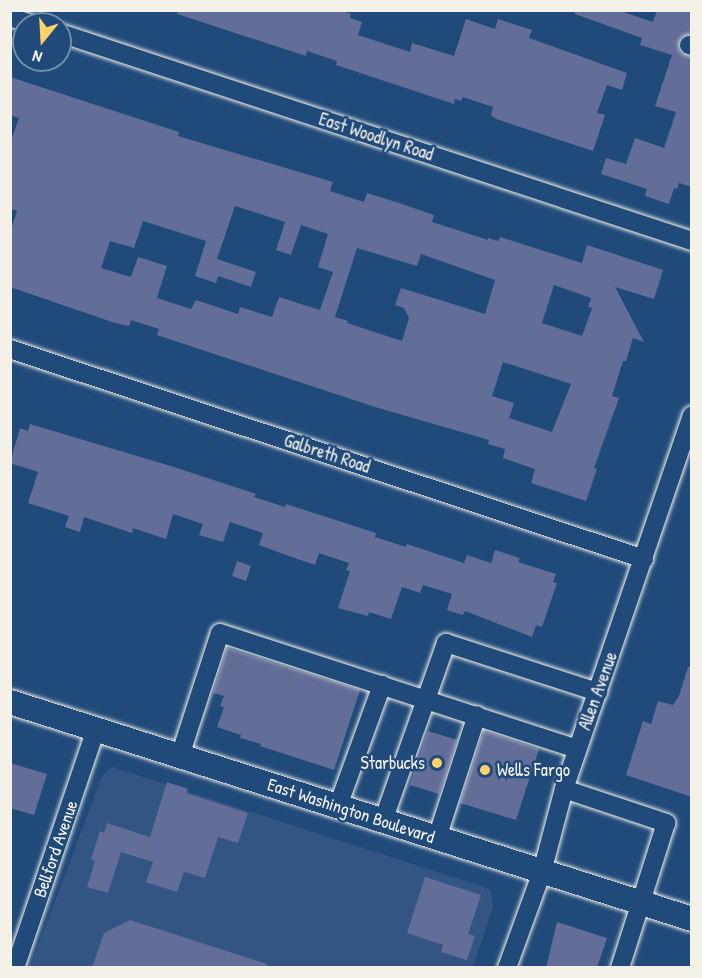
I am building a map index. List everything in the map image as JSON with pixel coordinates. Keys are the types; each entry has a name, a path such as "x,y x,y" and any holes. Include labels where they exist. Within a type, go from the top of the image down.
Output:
{"main road":[{"name":"East Washington Boulevard","path":"10,702 692,919"}],"street":[{"name":"East Woodlyn Road","path":"72,37 692,241"},
{"name":"Galbreth Road","path":"10,349 644,559"},
{"name":"Allen Avenue","path":"507,968 542,872 564,789 692,416"},
{"path":"180,756 220,633 578,749"},
{"path":"383,821 446,643 598,692"},
{"path":"338,806 382,685"},
{"path":"437,838 477,716"},
{"name":"Bellford Avenue","path":"15,968 96,729"},
{"path":"564,789 666,823 620,968"}],"shaded area":[{"path":"112,767 490,889 493,906 473,967 30,968 102,776"}],"building":[{"path":"178,10 340,10 351,14 350,18 362,22 358,35 410,52 412,43 454,56 466,19 495,29 498,19 532,30 529,38 627,73 622,90 607,85 597,113 605,115 593,151 496,119 491,115 493,107 463,97 461,101 455,99 454,104 336,65 337,61 307,51 306,56 177,14"},
{"path":"575,10 617,10 653,22 657,10 692,10 692,34 681,37 678,47 681,53 692,57 692,187 679,183 677,189 674,188 669,204 645,196 647,189 601,174 606,158 626,164 635,138 664,148 676,112 655,106 672,55 640,45 642,38 575,14"},
{"path":"10,77 179,132 178,136 333,182 330,191 364,202 367,193 399,203 434,215 432,222 488,240 488,238 498,241 500,237 582,263 587,245 663,270 654,299 615,287 644,342 633,338 626,361 623,361 612,396 619,398 594,468 597,469 586,501 531,483 535,469 503,458 505,449 488,444 489,440 375,407 157,335 159,329 131,320 129,326 115,323 10,287 10,232 17,211 10,208 10,144 19,118 10,115","holes":["235,206 285,222 276,250 291,255 301,225 328,234 318,267 333,272 320,310 279,297 272,317 240,307 238,314 196,300 191,309 157,298 167,266 138,257 131,277 101,268 110,241 134,248 143,221 206,241 195,276 216,283 218,276 251,287 256,272 217,259","357,248 417,266 421,254 495,280 485,314 401,288 395,305 404,308 409,318 402,341 335,317","554,285 591,298 588,307 592,308 582,336 542,323","503,362 571,384 552,432 509,418 514,403 492,396"]},
{"path":"30,424 174,467 256,494 254,497 285,507 286,504 376,533 375,537 406,547 407,544 464,563 467,555 491,563 495,550 520,558 518,562 556,574 553,582 557,583 542,627 536,625 532,637 465,611 463,615 447,610 452,594 423,585 420,593 402,587 391,619 369,612 368,616 338,608 350,571 346,570 349,563 319,553 315,565 259,545 263,533 230,522 223,542 199,535 203,524 173,514 166,539 133,528 132,533 84,517 80,532 65,527 69,516 28,503 38,472 10,463 20,428 28,431"},
{"path":"237,561 251,566 246,581 232,576"},
{"path":"227,648 360,690 334,770 260,746 261,744 240,738 241,735 217,727 224,707 220,706 224,696 213,693"},
{"path":"688,667 692,667 692,797 626,775 643,721 651,724 658,701 673,705 679,696"},
{"path":"428,731 457,740 439,794 410,785"},
{"path":"484,731 539,749 516,820 460,803"},
{"path":"10,763 47,774 34,815 10,808"},
{"path":"167,782 188,789 186,793 248,813 238,843 218,837 205,878 184,872 177,892 146,882 153,862 121,852 108,893 87,887 95,861 91,859 100,831 104,833 107,823 150,837"},
{"path":"425,877 481,895 468,934 475,936 467,960 441,952 443,945 407,933"},
{"path":"130,920 267,964 267,968 92,968 104,933"},
{"path":"557,922 607,938 597,968 546,968"}],"place":[{"name":"Starbucks","path":"437,763"},
{"name":"Wells Fargo","path":"485,770"}]}
